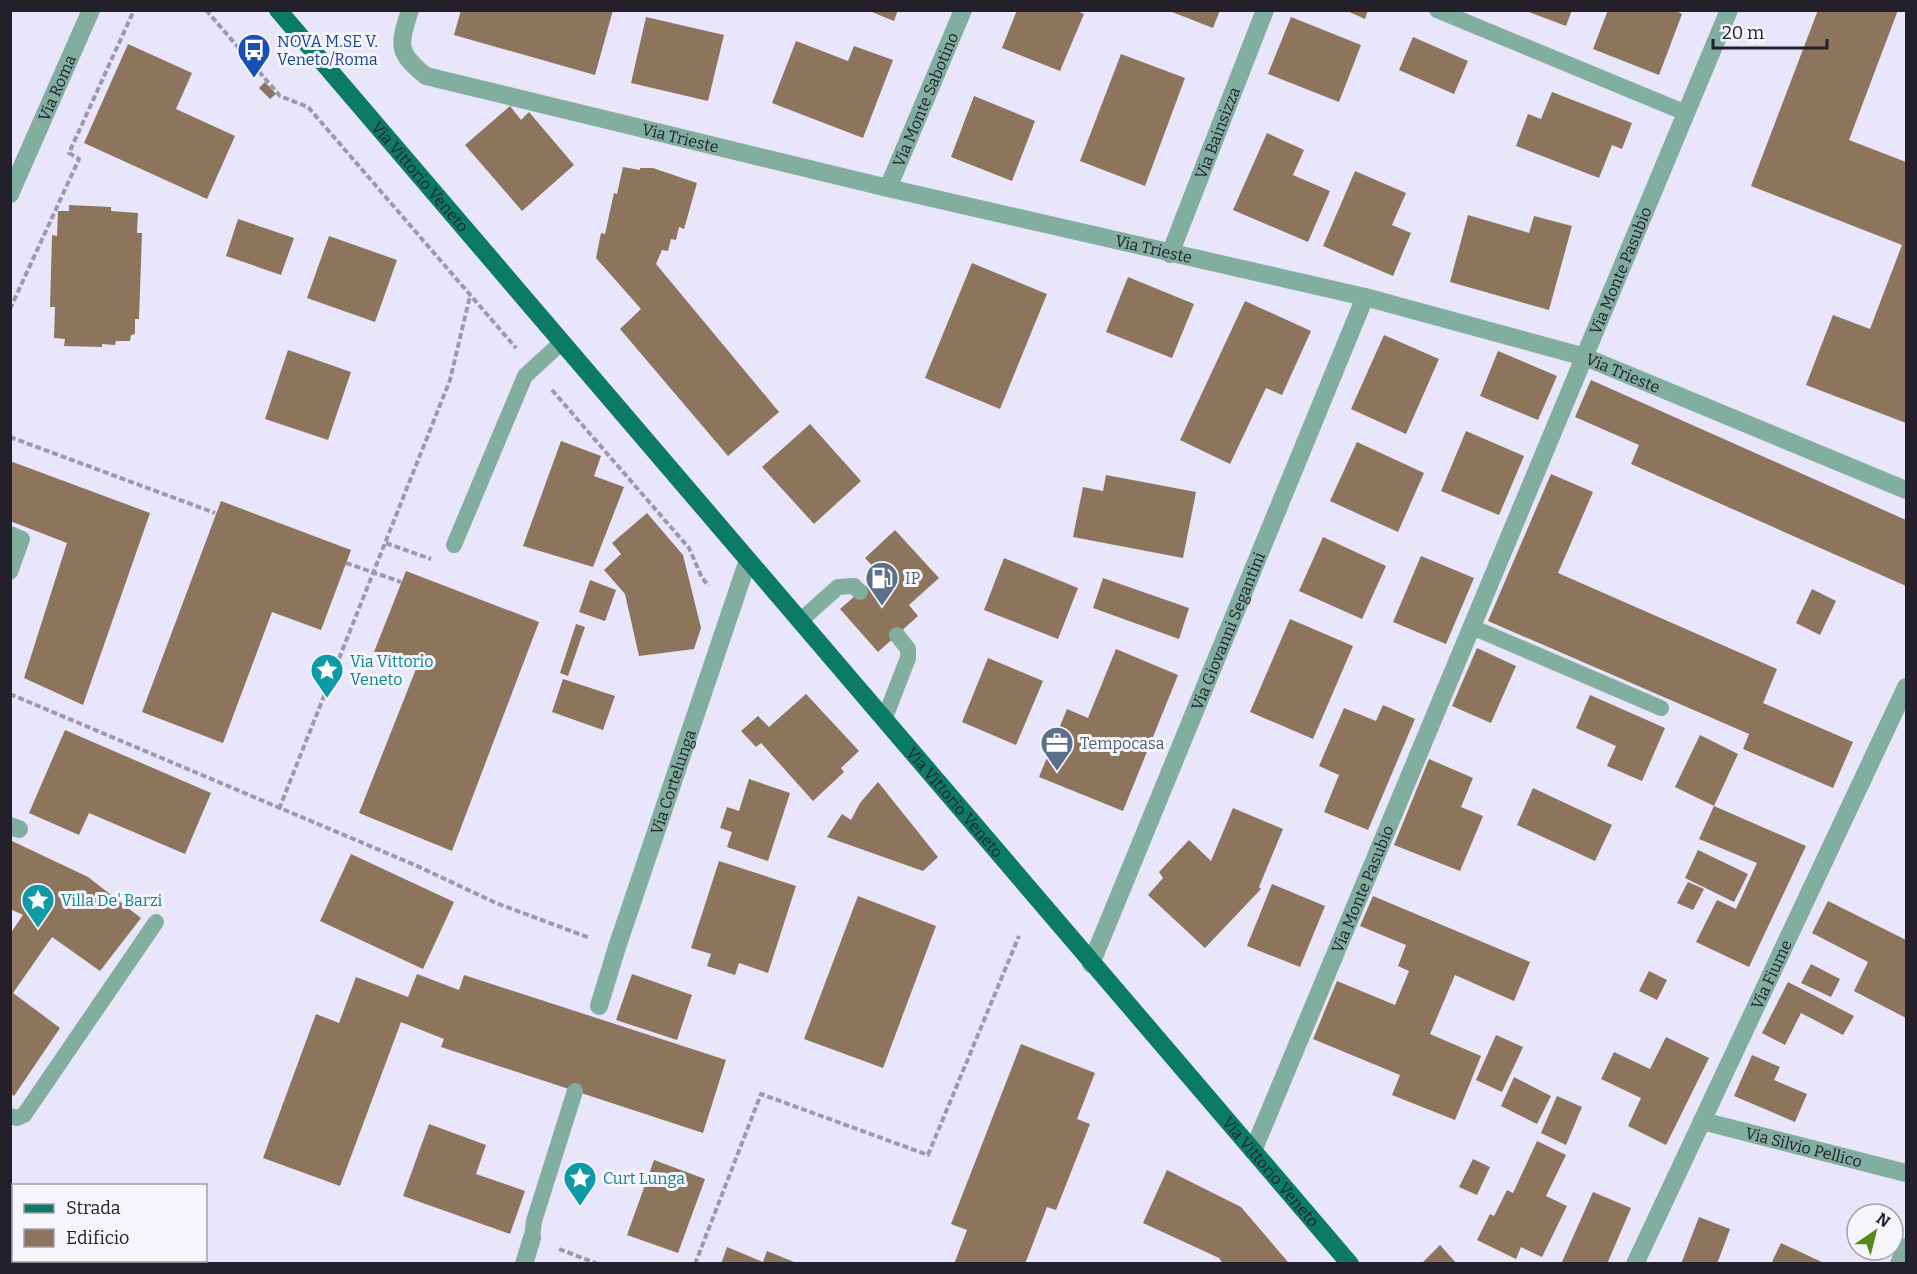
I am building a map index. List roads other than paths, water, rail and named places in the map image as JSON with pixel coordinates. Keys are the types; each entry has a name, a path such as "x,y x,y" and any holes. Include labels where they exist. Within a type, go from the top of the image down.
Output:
{"main road":[{"name":"Via Vittorio Veneto","path":"278,10 1091,964 1350,1263"}],"street":[{"name":"Via Roma","path":"10,194 17,163 91,10"},
{"name":"Via Trieste","path":"410,10 401,40 407,61 426,76 888,188 1365,297 1585,357 1906,490"},
{"name":"Via Monte Sabotino","path":"888,188 963,10"},
{"name":"Via Bainsizza","path":"1170,254 1265,10"},
{"name":"Via Monte Pasubio","path":"1252,1151 1730,10"},
{"name":"Via Giovanni Segantini","path":"1091,964 1365,297"},
{"name":"Via Cortelunga","path":"598,1012 617,947 748,560"},
{"name":"Via Fiume","path":"1635,1263 1906,687"},
{"name":"Via Silvio Pellico","path":"1702,1121 1906,1173"},
{"path":"524,1263 532,1238"},
{"path":"1899,1263 1906,1247"}],"lane":[{"path":"1437,10 1686,113"},
{"path":"454,545 525,376 562,342"},
{"path":"10,534 22,539 10,572"},
{"path":"800,621 838,587 854,586 860,592"},
{"path":"1472,627 1662,708"},
{"path":"884,720 908,658 908,649 897,635"},
{"path":"10,1116 16,1118 24,1115 156,922"},
{"path":"532,1238 534,1221 576,1091"}],"place":[{"name":"NOVA M.SE V. Veneto/Roma","path":"254,79"},
{"name":"IP","path":"882,607"},
{"name":"Via Vittorio Veneto","path":"327,699"},
{"name":"Tempocasa","path":"1057,772"},
{"name":"Villa De' Barzi","path":"38,929"},
{"name":"Curt Lunga","path":"580,1207"}]}
